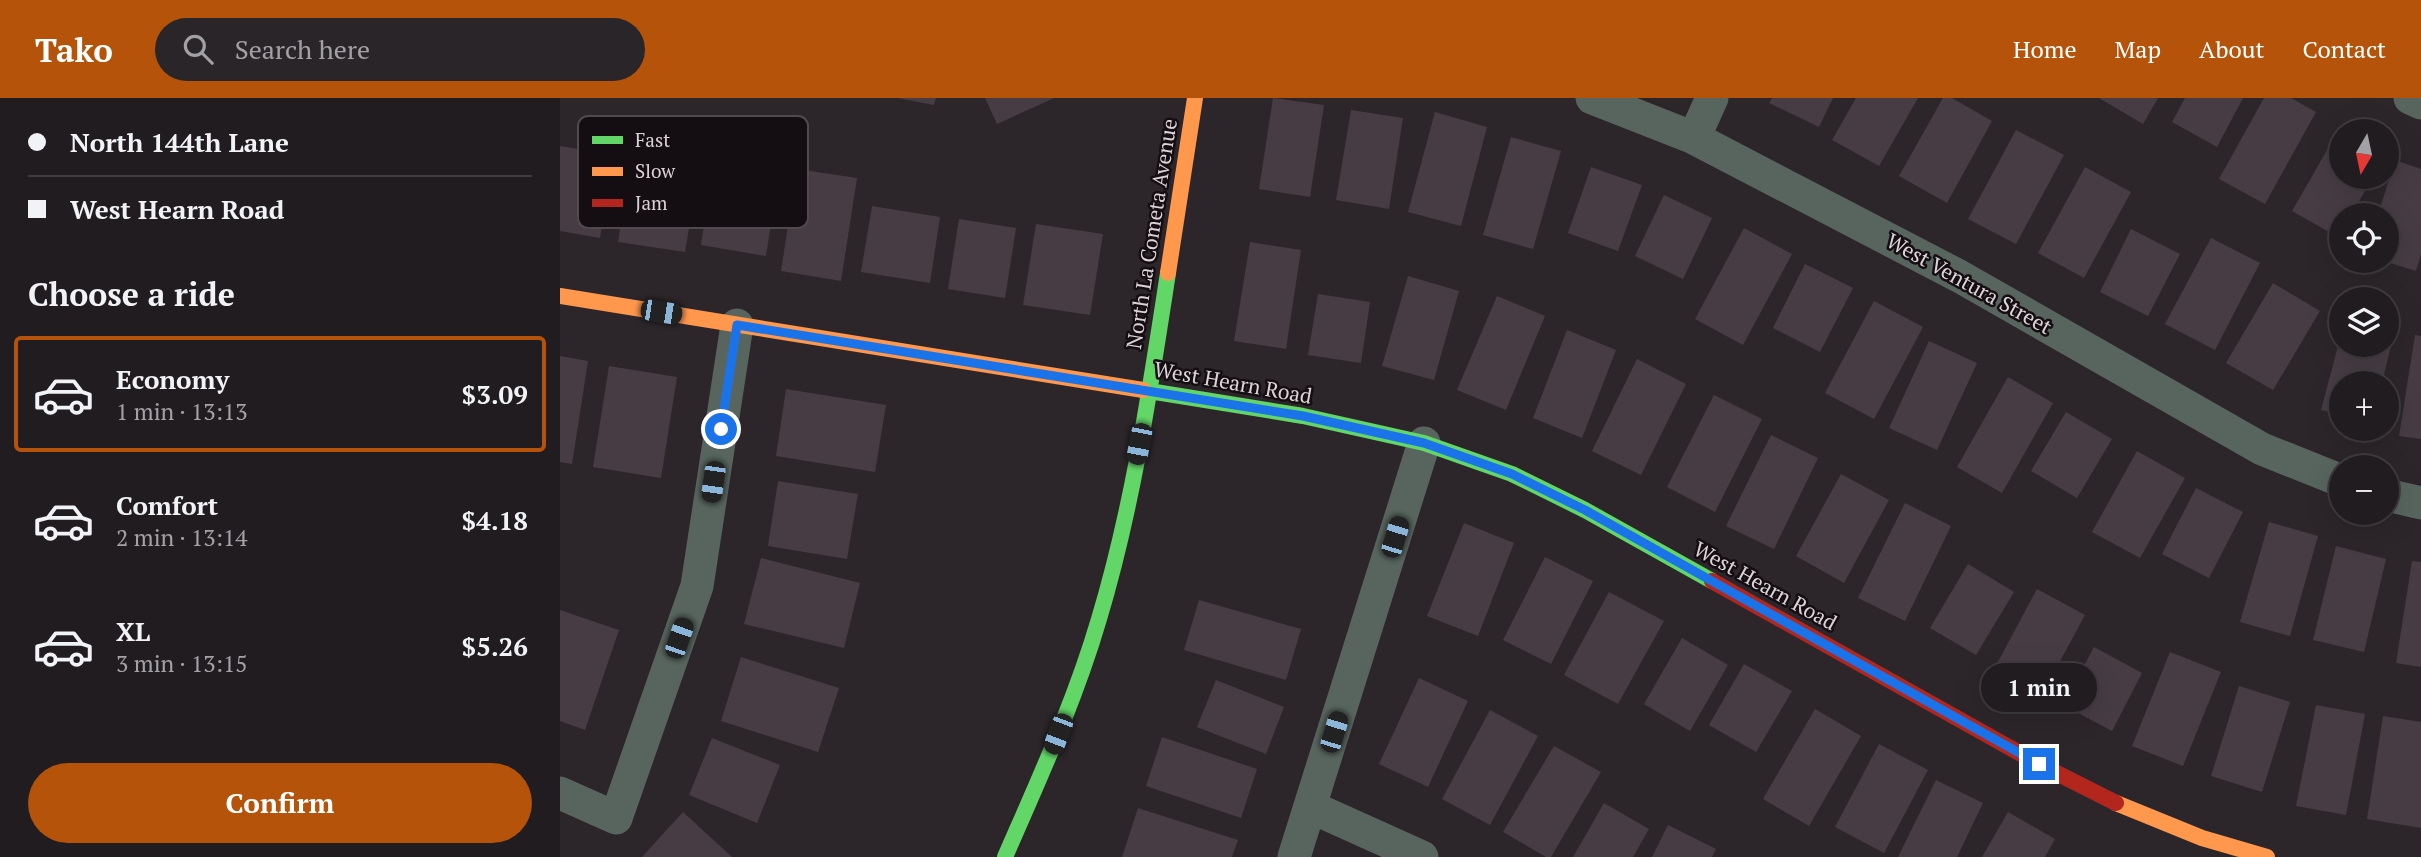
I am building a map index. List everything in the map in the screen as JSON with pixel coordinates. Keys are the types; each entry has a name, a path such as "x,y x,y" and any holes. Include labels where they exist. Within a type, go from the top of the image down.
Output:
{"street":[{"name":"North La Cometa Avenue","path":"1005,857 1077,686 1109,587 1122,536 1149,390 1195,98"},
{"name":"West Ventura Street","path":"1592,98 1694,138 1958,276 2262,449 2329,476"},
{"path":"1694,138 1712,98"},
{"path":"2410,98 2421,103"},
{"name":"West Hearn Road","path":"560,296 1303,416 1424,443 1512,474 1585,510 2039,764 2121,805 2203,838 2267,857"},
{"path":"560,793 616,818 697,586 737,325"},
{"path":"1294,857 1424,443"},
{"path":"2399,497 2421,502"},
{"path":"1311,807 1422,857"}],"building":[{"path":"897,98 936,98 934,105"},
{"path":"985,98 1054,98 997,124"},
{"path":"1273,98 1324,105 1310,197 1259,189"},
{"path":"1772,98 1833,98 1819,127 1769,103"},
{"path":"1856,98 1918,98 1879,166 1832,140"},
{"path":"1943,98 1952,98 1992,121 1947,203 1899,176"},
{"path":"2099,98 2158,98 2143,124"},
{"path":"2185,98 2243,98 2217,147 2172,122"},
{"path":"2264,98 2291,98 2316,112 2265,204 2219,179"},
{"path":"1351,110 1403,118 1389,209 1336,200"},
{"path":"1435,112 1487,127 1461,226 1408,212"},
{"path":"2016,130 2064,155 2016,244 1968,219"},
{"path":"1511,137 1561,151 1533,249 1483,235"},
{"path":"560,146 578,149 578,228 602,228 600,238 560,231"},
{"path":"2329,147 2329,189 2366,189 2358,203 2329,203 2329,232 2292,211"},
{"path":"2399,161 2421,169 2421,254 2416,271 2399,266 2399,203 2382,203 2386,189 2399,189"},
{"path":"1591,167 1642,185 1618,251 1568,233"},
{"path":"2085,167 2131,192 2084,278 2038,253"},
{"path":"808,171 857,178 841,281 781,271 788,228 808,228"},
{"path":"1664,195 1712,218 1683,279 1635,256"},
{"path":"872,206 940,217 930,283 861,272"},
{"path":"959,219 1016,228 1005,298 948,289"},
{"path":"1036,224 1103,234 1090,315 1023,305"},
{"path":"620,228 689,228 685,252 618,242"},
{"path":"704,228 770,228 766,256 701,245"},
{"path":"1744,228 1792,254 1743,345 1695,319"},
{"path":"2131,229 2180,254 2148,316 2100,292"},
{"path":"2211,238 2260,263 2215,350 2165,324"},
{"path":"1250,242 1301,250 1286,349 1234,341"},
{"path":"1805,264 1853,288 1820,352 1773,328"},
{"path":"1408,276 1459,291 1434,380 1382,366"},
{"path":"2273,283 2320,311 2273,390 2226,363"},
{"path":"1318,294 1370,302 1361,363 1308,355"},
{"path":"1497,296 1545,316 1506,410 1457,390"},
{"path":"1874,301 1923,327 1874,419 1825,393"},
{"path":"1567,330 1616,350 1582,438 1533,418"},
{"path":"2415,335 2421,336 2421,439 2399,436"},
{"path":"1929,341 1977,363 1937,450 1889,428"},
{"path":"560,356 588,361 572,464 560,462"},
{"path":"2335,357 2388,357 2385,371 2331,371"},
{"path":"1637,359 1686,384 1641,475 1592,451"},
{"path":"609,366 677,377 661,478 593,467"},
{"path":"2008,377 2053,403 2002,493 1957,467"},
{"path":"2329,380 2329,412 2321,410"},
{"path":"786,389 886,405 875,472 776,456"},
{"path":"1714,395 1762,419 1715,512 1667,487"},
{"path":"2066,412 2112,439 2077,498 2031,471"},
{"path":"1771,435 1818,458 1774,549 1726,526"},
{"path":"2137,451 2185,478 2140,558 2092,532"},
{"path":"1841,474 1889,500 1844,583 1796,556"},
{"path":"778,481 858,494 847,559 768,546"},
{"path":"2196,488 2243,512 2209,578 2162,554"},
{"path":"1905,503 1951,526 1905,621 1858,598"},
{"path":"2269,522 2318,536 2290,636 2240,622"},
{"path":"1464,523 1514,543 1478,636 1427,616"},
{"path":"2336,546 2386,559 2364,652 2313,640"},
{"path":"1545,557 1593,581 1551,664 1503,640"},
{"path":"761,558 860,583 844,648 744,624"},
{"path":"2412,561 2421,562 2421,667 2396,663"},
{"path":"1968,564 2014,592 1976,655 1930,628"},
{"path":"2037,589 2085,615 2040,698 1992,673"},
{"path":"1609,592 1664,621 1618,704 1564,675"},
{"path":"1199,600 1301,629 1286,680 1184,650"},
{"path":"560,610 619,630 585,730 560,721"},
{"path":"1682,638 1728,665 1690,731 1644,704"},
{"path":"2094,647 2142,673 2112,731 2063,705"},
{"path":"2170,652 2221,672 2183,766 2132,746"},
{"path":"741,657 839,688 818,752 721,721"},
{"path":"1744,664 1792,691 1756,752 1709,725"},
{"path":"1419,678 1468,701 1428,787 1379,764"},
{"path":"1216,680 1284,707 1266,754 1197,727"},
{"path":"2239,686 2290,702 2262,792 2211,776"},
{"path":"2316,705 2365,714 2346,815 2296,806"},
{"path":"1815,709 1861,736 1809,826 1763,799"},
{"path":"1490,710 1538,736 1490,825 1442,799"},
{"path":"2383,716 2421,722 2421,828 2367,819"},
{"path":"1162,737 1257,769 1241,818 1146,786"},
{"path":"712,738 780,765 757,823 689,795"},
{"path":"1879,744 1928,770 1884,853 1835,827"},
{"path":"1554,746 1601,772 1551,857 1546,857 1503,832"},
{"path":"1936,780 1983,803 1957,857 1898,857"},
{"path":"1604,803 1649,829 1633,857 1573,857"},
{"path":"1138,808 1238,840 1232,857 1122,857"},
{"path":"683,812 732,857 642,857"},
{"path":"2008,812 2055,839 2045,857 1982,857"},
{"path":"1668,825 1716,849 1712,857 1652,857"}],"traffic: fast":[{"path":"1005,857 1068,710 1111,576 1140,447 1168,273"},
{"path":"1143,390 1303,416 1424,443 1512,474 1585,510 1712,581"}],"traffic: slow":[{"path":"1168,273 1195,98"},
{"path":"560,296 1143,390"},
{"path":"2116,803 2202,838 2267,857"}],"traffic: jam":[{"path":"1712,581 2039,764 2116,803"}],"route":[{"path":"721,429 737,325 1303,416 1424,443 1512,474 1585,510 2039,764"}]}
